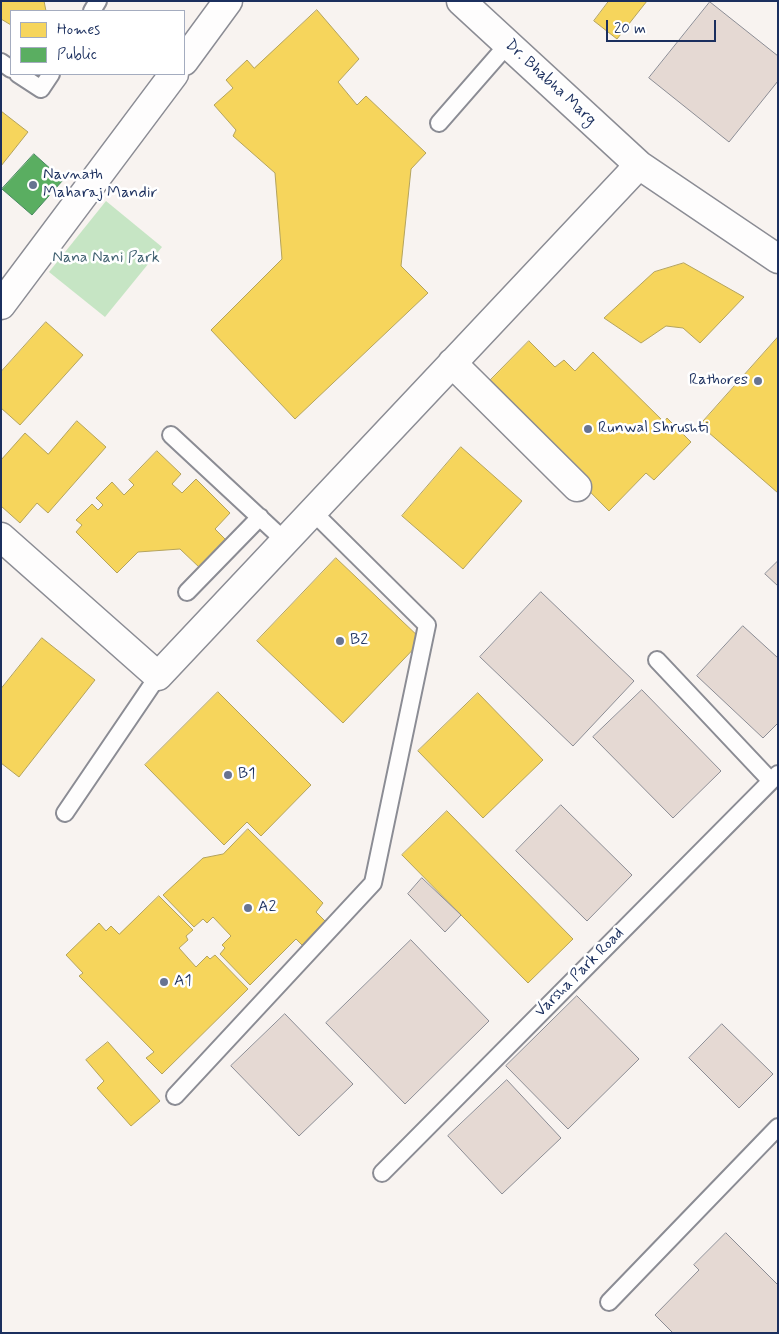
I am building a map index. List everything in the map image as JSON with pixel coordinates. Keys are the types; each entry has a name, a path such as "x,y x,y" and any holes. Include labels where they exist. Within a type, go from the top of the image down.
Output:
{"street":[{"path":"185,60 228,1"},
{"name":"Dr. Bhabha Marg","path":"467,3 508,44 639,165 778,259"},
{"path":"1,305 173,75"},
{"path":"1,537 158,676 639,165"},
{"path":"452,363 577,487"}],"lane":[{"path":"439,123 508,44"},
{"path":"19,75 40,89 50,75"},
{"path":"170,435 285,540"},
{"path":"175,1096 373,884 427,625 312,511"},
{"path":"188,592 260,517"},
{"path":"657,660 774,783"},
{"path":"65,813 158,676"},
{"name":"Varsha Park Road","path":"382,1173 774,783"},
{"path":"609,1302 778,1127"}],"green space":[{"name":"Nana Nani Park","path":"106,201 162,247 105,317 49,272"}],"building: Homes":[{"path":"1,1 44,1 46,10 10,10 10,24 1,19"},
{"path":"609,1 647,1 617,39 594,21"},
{"path":"317,10 359,59 338,82 357,105 366,96 426,153 411,169 401,266 428,293 295,419 211,330 282,259 275,173 233,136 236,130 214,105 233,88 226,80 247,60 254,68"},
{"path":"1,111 28,132 1,166"},
{"path":"684,263 744,297 700,343 683,328 666,326 641,343 604,318 654,272"},
{"path":"46,322 83,355 20,425 1,408 1,372"},
{"name":"Rathores","path":"778,337 778,493 700,425"},
{"name":"Runwal Shrushti","path":"529,341 555,367 564,360 575,371 593,352 664,422 667,418 691,442 654,480 646,473 609,511 534,435 471,400"},
{"path":"77,421 106,447 48,513 37,503 20,523 1,506 1,460 25,433 48,454"},
{"path":"461,447 522,501 463,569 402,516"},
{"path":"157,451 181,474 172,484 182,493 196,479 230,513 215,529 227,541 200,568 180,549 138,552 117,573 76,532 82,525 76,520 92,504 98,510 103,505 96,498 112,482 124,495 134,485 129,480"},
{"name":"B2","path":"336,558 422,640 343,723 257,641"},
{"path":"42,638 95,680 19,777 1,763 1,689"},
{"name":"B1","path":"218,692 311,785 261,836 247,822 224,845 145,765"},
{"path":"478,693 543,760 483,818 418,751"},
{"path":"447,811 573,939 528,983 402,855"},
{"name":"A2","path":"248,829 323,903 316,912 325,921 302,945 296,939 250,985 220,954 225,948 222,945 231,936 213,917 207,923 203,919 194,927 163,895 203,858 223,854"},
{"name":"A1","path":"159,896 193,930 186,936 188,940 179,948 196,967 207,956 210,959 215,955 248,989 162,1074 146,1058 154,1052 79,976 83,973 66,955 99,923 106,931 111,926 119,934"},
{"path":"108,1042 160,1101 131,1126 97,1088 104,1081 86,1060"}],"building: Public":[{"name":"Navnath Maharaj Mandir","path":"34,154 63,180 32,215 2,189"}],"building: Other":[{"path":"710,2 778,56 778,81 729,142 649,78"},
{"path":"778,561 778,586 765,574"},
{"path":"541,592 634,681 573,746 480,657"},
{"path":"743,626 778,658 778,723 763,738 697,676"},
{"path":"642,690 721,771 673,818 593,737"},
{"path":"561,805 632,875 587,921 516,851"},
{"path":"422,878 461,915 445,932 408,894"},
{"path":"411,940 489,1021 405,1104 326,1023"},
{"path":"577,996 639,1059 568,1129 506,1066"},
{"path":"285,1014 353,1084 299,1136 231,1066"},
{"path":"722,1024 773,1074 739,1108 689,1058"},
{"path":"507,1080 561,1138 502,1194 448,1136"},
{"path":"726,1233 778,1285 778,1333 673,1333 655,1315 699,1270 694,1265"}],"place":[{"name":"Navnath Maharaj Mandir","path":"33,185"},
{"name":"Rathores","path":"758,381"},
{"name":"Runwal Shrushti","path":"588,429"},
{"name":"B2","path":"340,641"},
{"name":"B1","path":"228,775"},
{"name":"A2","path":"248,908"},
{"name":"A1","path":"164,982"}]}
